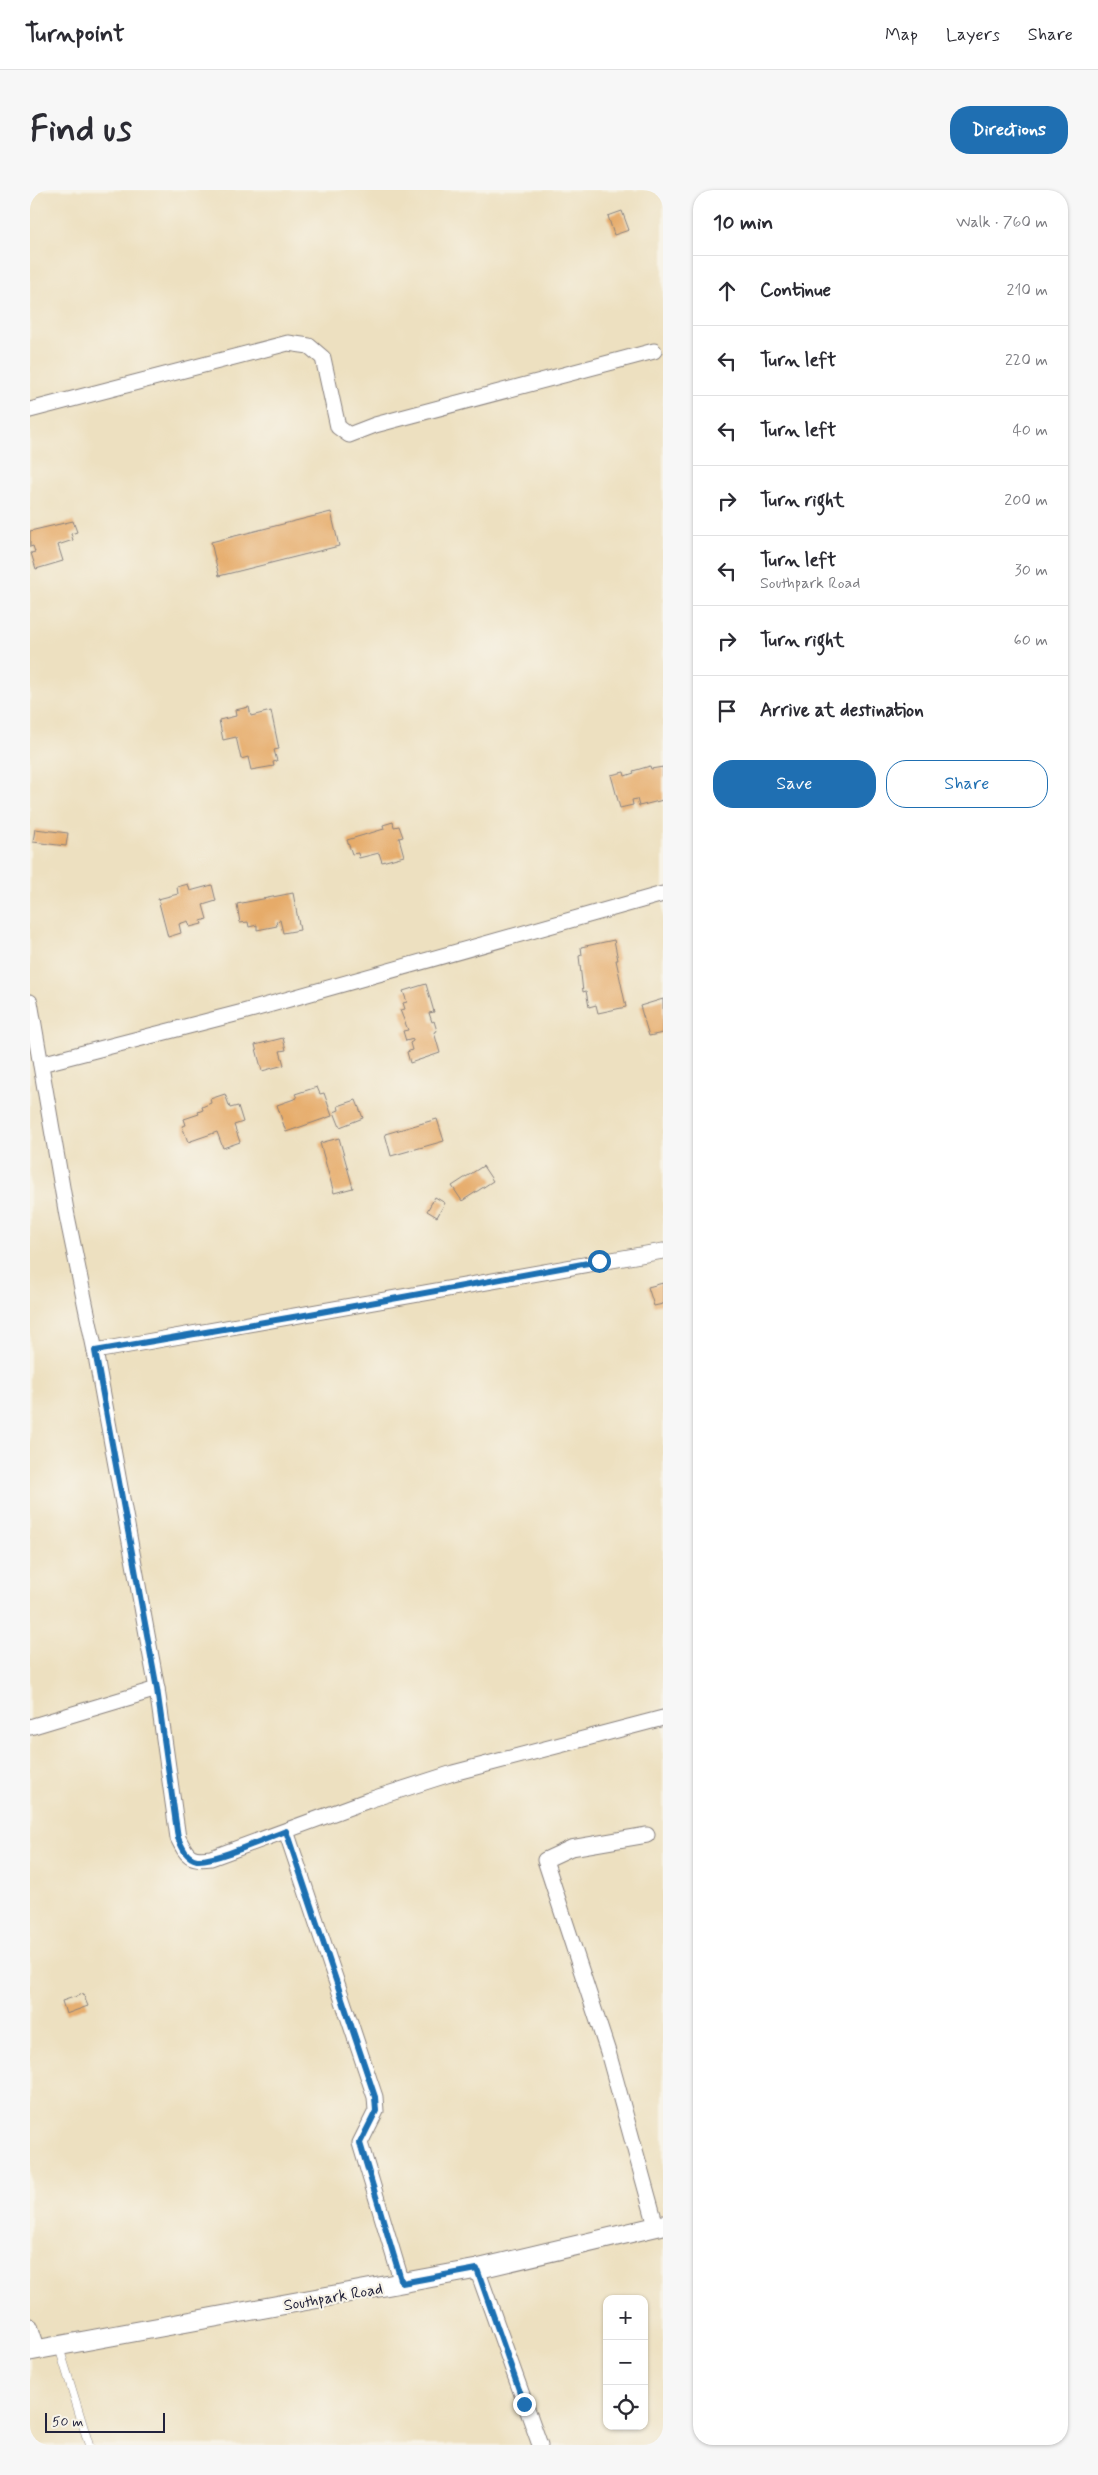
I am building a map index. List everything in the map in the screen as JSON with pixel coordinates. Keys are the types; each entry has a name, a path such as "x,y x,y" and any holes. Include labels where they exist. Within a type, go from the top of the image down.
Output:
{"street":[{"path":"30,410 288,343 309,346 323,358 338,427 349,435 375,425 654,351"},
{"path":"41,1064 271,1004 663,894"},
{"path":"30,1002 67,1216 95,1351 157,1689 178,1838 185,1853 196,1860 212,1858 453,1773 663,1718"},
{"path":"95,1351 663,1251"},
{"path":"30,1727 157,1689"},
{"path":"286,1831 375,2097 376,2111 360,2143 402,2283"},
{"path":"647,1835 571,1848 545,1860 608,2052 659,2226"},
{"name":"Southpark Road","path":"34,2351 58,2345 477,2269 659,2226"},
{"path":"477,2269 540,2445"},
{"path":"30,2326 34,2351"}],"lane":[{"path":"58,2345 89,2445"}],"building":[{"path":"622,211 629,230 614,235 608,216"},
{"path":"331,512 339,546 219,576 211,542"},
{"path":"73,521 77,532 71,534 73,540 58,545 63,561 36,569 31,553 35,552 33,546 30,547 30,531"},
{"path":"249,707 251,716 271,711 279,749 274,750 277,761 273,762 274,766 251,770 248,757 241,759 236,737 223,740 219,720 236,716 235,710"},
{"path":"650,766 651,769 663,767 663,800 639,806 637,799 632,800 633,805 620,808 611,775 624,772 625,776 634,773 633,771"},
{"path":"393,822 394,827 399,826 403,837 399,838 404,856 382,862 379,853 359,858 358,853 352,854 347,840 384,829 383,825"},
{"path":"35,829 68,833 66,846 33,842"},
{"path":"188,884 190,891 212,885 216,901 203,905 207,919 201,921 202,924 190,927 188,921 179,924 181,933 168,937 158,899 178,894 177,887"},
{"path":"293,893 300,930 283,933 280,920 276,921 277,926 257,930 257,925 249,927 248,922 240,923 237,904"},
{"path":"614,940 618,960 616,960 626,1007 598,1013 596,1005 589,1007 586,991 583,992 579,956 582,955 581,947"},
{"path":"426,984 434,1012 429,1013 437,1031 434,1032 440,1053 410,1063 407,1052 412,1050 410,1043 413,1039 406,1041 403,1031 408,1030 400,1010 405,1009 403,1003 407,1002 403,991"},
{"path":"663,999 663,1033 649,1036 640,1006"},
{"path":"283,1038 286,1050 280,1051 284,1065 262,1071 255,1045"},
{"path":"317,1087 320,1094 324,1093 332,1116 286,1132 277,1105 297,1098 295,1094"},
{"path":"225,1094 230,1108 238,1106 243,1122 234,1125 240,1142 223,1148 217,1132 188,1142 182,1126 186,1125 184,1119 199,1114 198,1112 203,1110 202,1107 211,1103 210,1099"},
{"path":"356,1100 363,1118 340,1127 334,1112 339,1110 338,1106"},
{"path":"437,1119 444,1141 391,1156 385,1134"},
{"path":"339,1138 353,1188 334,1193 320,1143"},
{"path":"483,1166 493,1181 462,1201 452,1186"},
{"path":"435,1197 445,1203 437,1217 427,1211"},
{"path":"663,1283 663,1304 654,1306 648,1287"},
{"path":"83,1994 88,2006 66,2014 62,2001"}],"route":[{"path":"524,2404 477,2269 402,2283 360,2143 376,2111 375,2097 286,1831 212,1858 196,1860 185,1853 178,1838 157,1689 95,1351 599,1261"}]}
